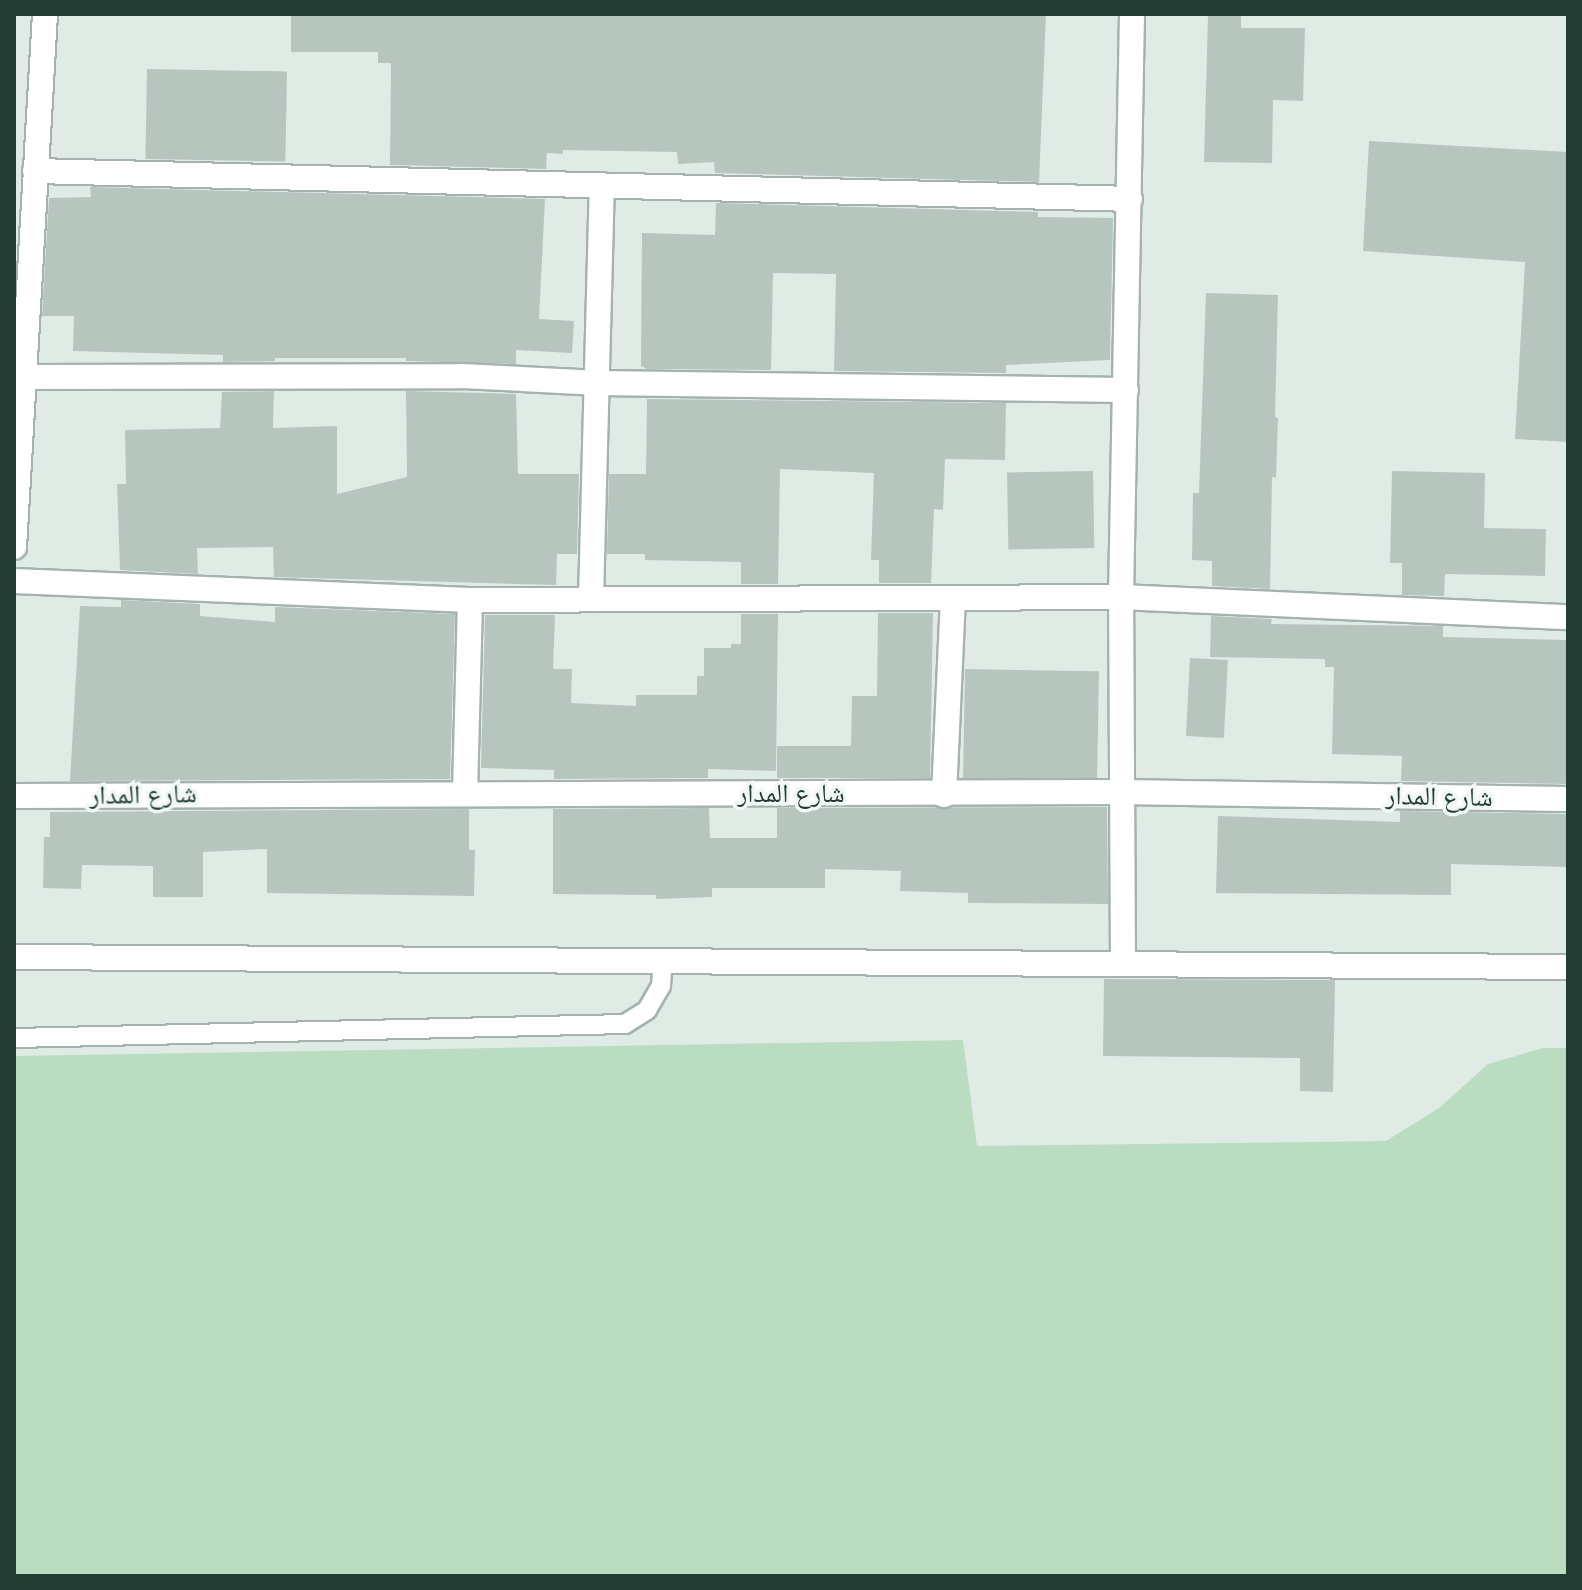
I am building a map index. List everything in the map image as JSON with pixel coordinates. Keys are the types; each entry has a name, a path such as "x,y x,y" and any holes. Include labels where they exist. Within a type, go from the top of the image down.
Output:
{"street":[{"path":"14,547 45,14"},
{"path":"1123,962 1121,597 1132,14"},
{"path":"35,171 1130,199"},
{"path":"591,599 602,185"},
{"path":"24,377 433,376 599,383 1126,390"},
{"path":"14,581 470,600 1121,597 1568,617"},
{"path":"944,795 953,598"},
{"path":"465,792 470,600"},
{"name":"شارع المدار","path":"14,796 1121,792 1568,799"},
{"path":"14,957 1568,967"}],"lane":[{"path":"14,1038 625,1024 647,1010 661,986 663,959"}],"green space":[{"path":"963,1040 977,1146 1386,1141 1439,1108 1488,1064 1543,1048 1568,1048 1568,1576 14,1576 14,1056"}],"building":[{"path":"291,14 1046,14 1039,182 715,173 714,162 678,164 677,152 563,150 563,154 547,153 546,169 390,165 391,63 378,63 378,52 291,52"},
{"path":"1208,14 1241,14 1241,28 1305,28 1303,101 1273,100 1272,163 1204,162"},
{"path":"147,69 287,71 285,161 145,159"},
{"path":"1369,141 1568,152 1568,442 1515,439 1525,262 1363,251"},
{"path":"90,187 545,199 539,319 574,321 572,353 516,350 516,364 406,361 406,358 275,358 275,361 223,362 223,355 73,351 74,316 42,316 49,198 91,197"},
{"path":"716,203 1038,212 1038,217 1113,218 1110,360 1006,365 1006,373 834,371 836,274 773,273 771,370 647,369 641,366 642,233 715,235"},
{"path":"1206,293 1278,295 1275,417 1278,418 1276,478 1272,477 1270,589 1212,586 1212,561 1192,560 1193,493 1199,493"},
{"path":"274,391 273,428 337,426 337,494 407,477 406,391 516,394 518,474 579,474 577,554 557,554 556,585 274,577 273,547 197,548 198,574 120,570 117,484 126,484 125,430 220,428 222,392"},
{"path":"647,399 1006,403 1005,460 945,459 943,510 934,509 931,583 879,583 879,560 871,560 874,473 780,469 778,584 741,584 741,562 645,560 645,554 607,554 609,474 646,474"},
{"path":"1093,471 1094,548 1008,549 1007,473"},
{"path":"1392,471 1485,473 1484,528 1546,529 1545,576 1445,574 1444,596 1402,595 1402,563 1390,563"},
{"path":"121,600 200,604 200,616 275,622 275,607 455,614 450,779 70,781 80,606 121,607"},
{"path":"878,613 933,613 930,778 777,778 777,746 851,746 852,696 877,696"},
{"path":"741,614 778,614 776,771 708,769 708,778 554,779 554,770 481,768 485,615 555,615 553,669 572,669 571,703 636,706 636,695 697,695 697,676 704,676 704,648 731,648 731,644 741,644"},
{"path":"1211,616 1272,619 1271,624 1443,626 1443,637 1568,640 1568,784 1401,781 1402,756 1332,754 1334,667 1325,667 1325,659 1210,657"},
{"path":"1190,658 1228,660 1224,738 1186,736"},
{"path":"965,669 1099,671 1097,780 963,778"},
{"path":"1107,807 1108,904 968,903 968,893 900,891 901,871 825,869 825,888 712,888 712,897 656,899 656,895 553,894 553,809 709,808 710,838 777,838 777,808"},
{"path":"469,809 469,850 475,850 474,896 267,893 267,849 203,852 203,897 153,897 153,866 82,865 81,889 43,888 44,837 50,837 50,812"},
{"path":"1400,811 1568,814 1568,867 1451,864 1451,895 1216,893 1218,816 1400,822"},
{"path":"1104,979 1335,980 1333,1092 1300,1091 1300,1058 1103,1056"}]}
